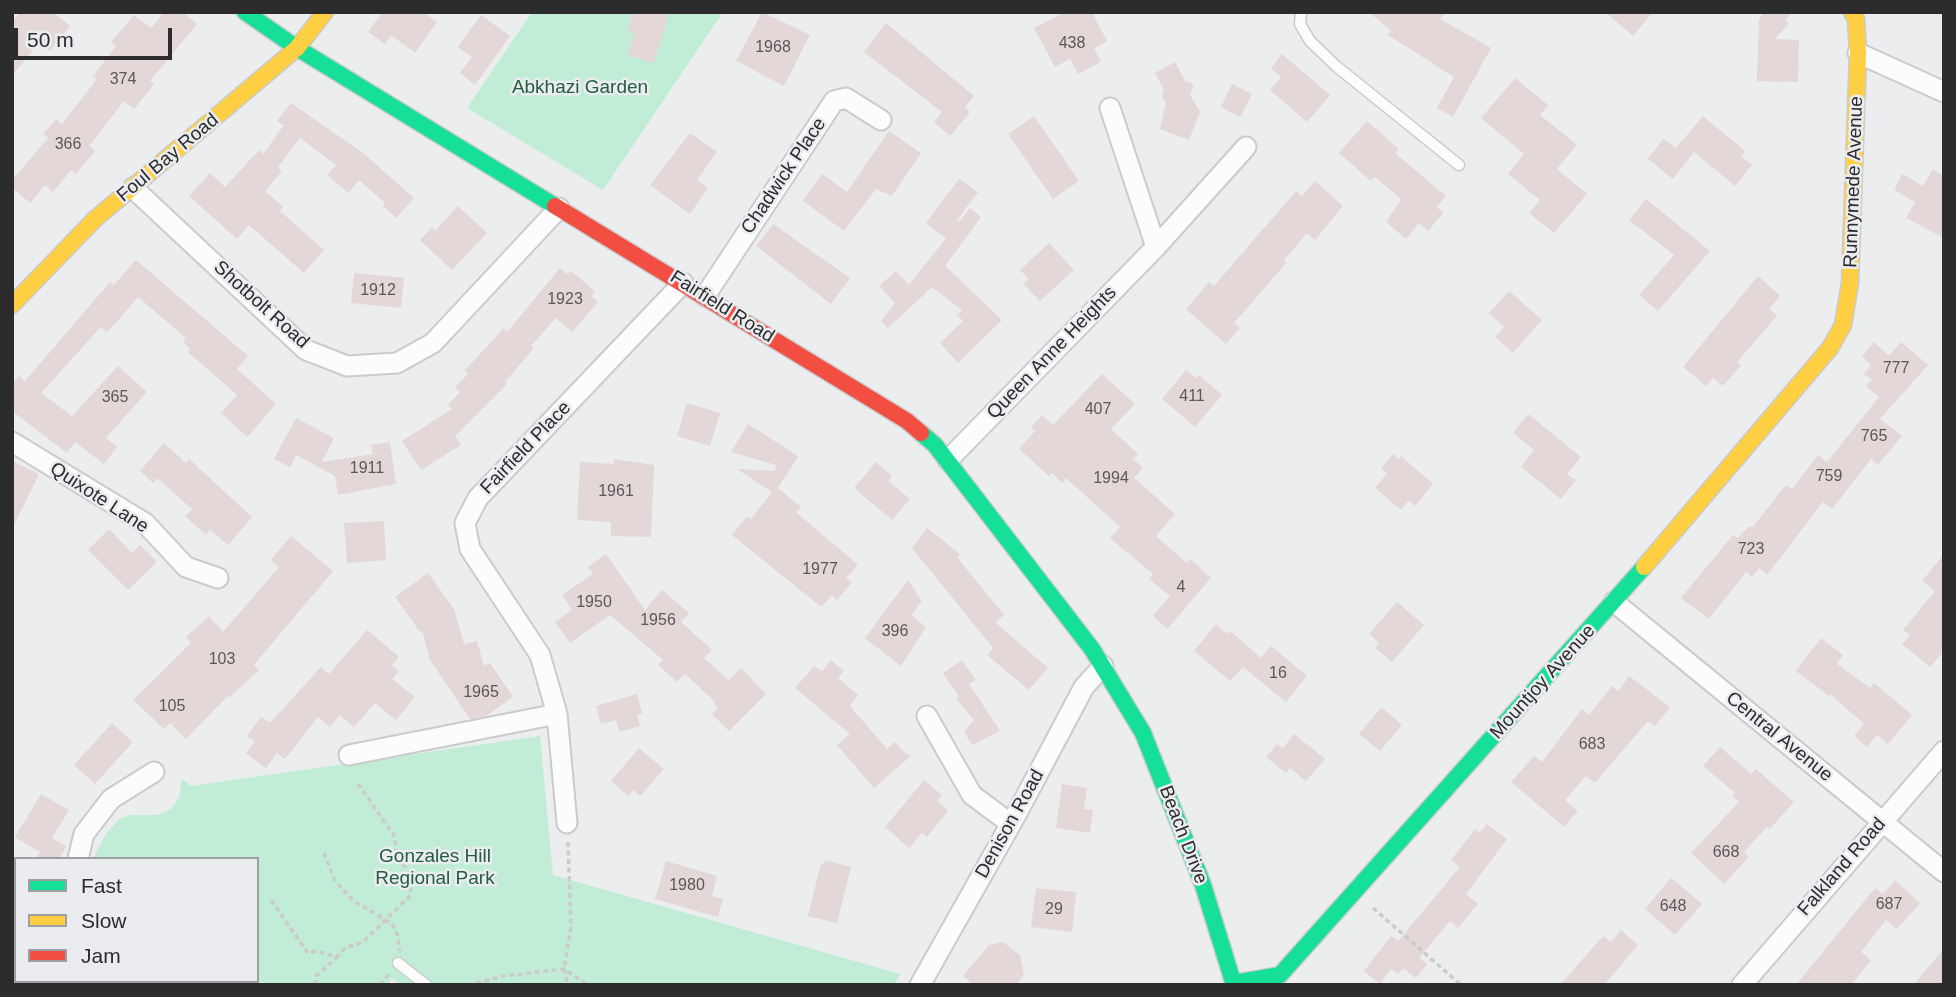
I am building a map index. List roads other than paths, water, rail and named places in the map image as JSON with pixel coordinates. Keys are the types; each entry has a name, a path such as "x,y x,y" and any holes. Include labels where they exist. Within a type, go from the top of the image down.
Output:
{"street":[{"name":"Fairfield Road","path":"245,12 297,48 907,421 948,460 1119,691"},
{"name":"Foul Bay Road","path":"12,305 66,246 297,48 325,12"},
{"name":"Runnymede Avenue","path":"1830,348 1843,325 1850,283 1858,53 1856,19 1852,12"},
{"path":"1858,53 1944,92"},
{"name":"Chadwick Place","path":"705,296 834,101 846,98 881,120"},
{"path":"1110,108 1156,247"},
{"name":"Queen Anne Heights","path":"948,460 1156,247 1246,147"},
{"name":"Shotbolt Road","path":"133,188 306,350 347,366 397,363 433,343 559,208"},
{"name":"Fairfield Place","path":"567,823 557,714 540,655 470,550 465,523 478,498 683,283"},
{"name":"Mountjoy Avenue","path":"1234,984 1280,975 1614,602 1830,348"},
{"name":"Quixote Lane","path":"12,442 145,523 186,567 218,578"},
{"name":"Central Avenue","path":"1614,602 1944,872"},
{"name":"Denison Road","path":"920,985 1084,687 1103,666"},
{"name":"Beach Drive","path":"1119,691 1143,733 1203,885 1234,984"},
{"path":"349,755 557,714"},
{"path":"927,716 972,795 1011,824"},
{"name":"Falkland Road","path":"1742,985 1944,751"},
{"path":"78,857 84,834 111,799 154,772"}],"lane":[{"path":"1301,12 1300,24 1310,41 1459,165"},
{"path":"398,963 426,985"}],"park label":[{"name":"Abkhazi Garden","path":"580,88"},
{"name":"Gonzales Hill Regional Park","path":"435,868"}]}
